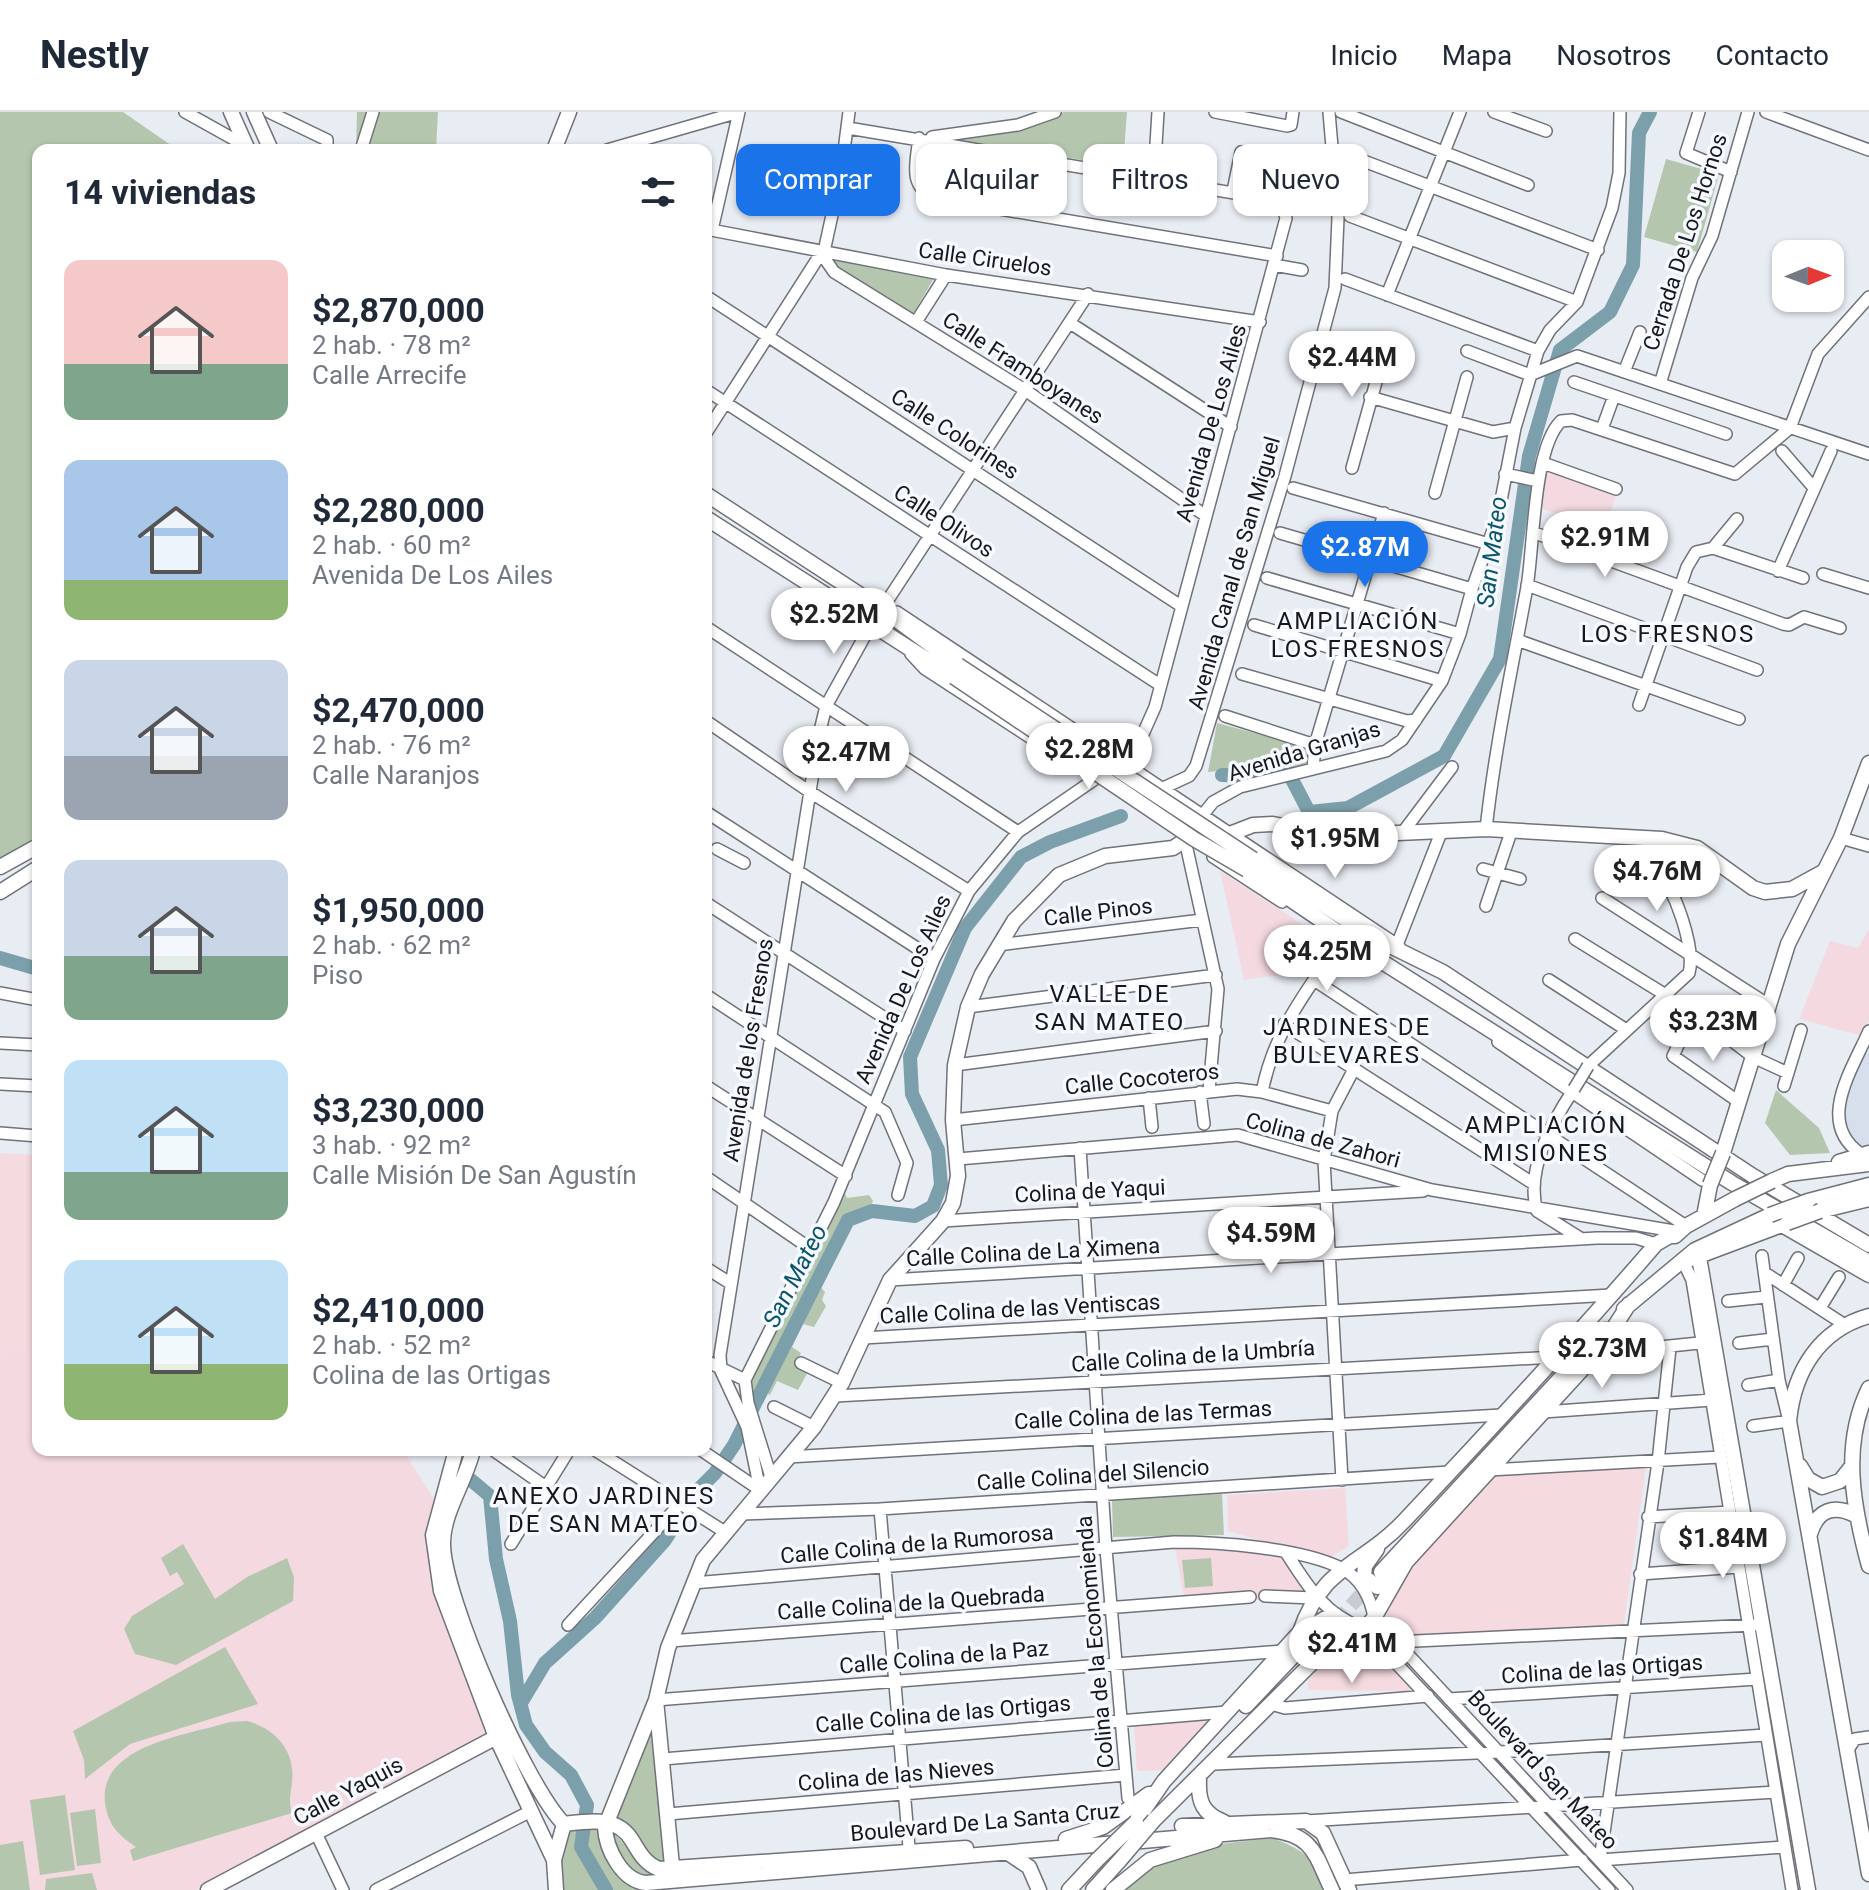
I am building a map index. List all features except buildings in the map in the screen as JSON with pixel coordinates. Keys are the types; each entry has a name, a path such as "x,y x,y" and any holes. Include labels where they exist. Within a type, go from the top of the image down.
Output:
{"main road":[{"path":"231,112 245,144"},
{"path":"254,112 268,144"},
{"path":"556,144 564,117"},
{"path":"564,117 566,144"},
{"path":"712,498 883,606 956,671"},
{"path":"712,522 900,642 956,671 1250,865 1384,963 1433,991 1732,1183 1869,1262"},
{"path":"1704,1216 1706,1183 1723,1152 1788,944 1841,838 1869,763"},
{"path":"602,1821 656,1700 670,1641 710,1548 814,1427 838,1390 890,1280 943,1221 957,1190 958,1159 953,1120 955,1065 968,1007 998,945 1014,921 1059,875 1105,856 1173,848 1185,840 1235,834 1253,825 1273,824 1332,836 1486,829 1679,842 1697,848 1753,888 1765,892 1792,889 1823,872"},
{"path":"0,867 32,849"},
{"path":"1250,865 1374,938 1401,948 1443,972 1753,1176 1869,1245"},
{"path":"0,892 32,872"},
{"path":"1723,1152 1757,1170 1788,1174"},
{"path":"1629,1304 1598,1352 1406,1562 1379,1586 1374,1586 1364,1571 1379,1546 1656,1244 1735,1199 1788,1174 1866,1157"},
{"path":"1678,1264 1869,1185"},
{"path":"1814,1206 1869,1199"},
{"path":"1678,1231 1378,1570 1629,1304 1712,1240 1779,1221 1869,1275"},
{"path":"1678,1231 1678,1264"},
{"path":"1699,1257 1708,1342 1764,1624 1808,1890"},
{"path":"1869,1316 1827,1335 1809,1358 1792,1396 1789,1421 1869,1872"},
{"path":"1869,1388 1855,1421 1852,1466 1855,1515 1869,1566"},
{"path":"453,1456 435,1522 446,1607 554,1860 556,1890"},
{"path":"438,1554 445,1524 468,1473 472,1456"},
{"path":"1797,1460 1808,1479 1822,1487 1840,1481 1852,1466"},
{"path":"1810,1539 1813,1523 1827,1510 1839,1509 1855,1515"},
{"path":"1300,1632 1314,1598 1341,1568 1379,1546"},
{"path":"1154,1820 1199,1780 1319,1656 1369,1624 1406,1562"},
{"path":"1136,1821 1164,1781 1300,1632 1321,1618 1335,1630 1319,1656"},
{"path":"1069,1890 1320,1634 1093,1890"},
{"path":"656,1700 668,1814 671,1880"},
{"path":"502,1734 543,1799 570,1824 602,1821 625,1832 652,1866 671,1880"},
{"name":"Calle Yaquis","path":"208,1890 502,1734"},
{"path":"1199,1780 1202,1807 1212,1818 1225,1822"},
{"path":"1066,1839 1117,1819 1164,1781"},
{"name":"Boulevard De La Santa Cruz","path":"602,1821 626,1876 639,1883 910,1858 1225,1822 1306,1821"},
{"path":"1306,1821 1323,1833 1342,1887"},
{"path":"554,1860 570,1824"},
{"name":"Boulevard De La Santa Cruz","path":"910,1858 1007,1853 1271,1830 1297,1834 1311,1846 1342,1887"},
{"path":"1113,1890 1160,1856 1243,1831"},
{"path":"1007,1853 1029,1867 1039,1890"}],"street":[{"path":"185,112 240,144"},
{"path":"269,112 325,144"},
{"path":"363,144 373,112"},
{"path":"628,144 739,112"},
{"path":"712,217 739,112"},
{"path":"846,144 849,112"},
{"path":"919,138 1018,125 1055,112"},
{"path":"1156,144 1158,112"},
{"path":"1215,112 1256,116 1291,125 1293,112"},
{"name":"Avenida Canal de San Miguel","path":"1161,789 1189,776 1202,751 1285,476 1335,288 1338,218 1329,112"},
{"path":"1341,112 1528,185"},
{"path":"1387,295 1460,112"},
{"path":"1494,112 1546,131"},
{"name":"Avenida Granjas","path":"1185,840 1200,815 1240,787 1386,751 1402,740 1442,681 1489,544 1509,475 1515,428 1538,351 1550,330 1577,302 1598,250 1616,191 1620,112"},
{"path":"1699,112 1686,153 1731,172"},
{"name":"Cerrada De Los Hornos","path":"1660,384 1692,278 1712,236 1748,112"},
{"path":"1766,112 1869,149"},
{"path":"848,128 1083,165"},
{"path":"919,138 916,183 922,192 935,198 1276,260 1302,270"},
{"path":"1368,163 1598,250"},
{"path":"1217,188 1233,191"},
{"path":"712,424 821,253 830,216"},
{"name":"Avenida De Los Ailes","path":"745,1380 846,1176 934,959 969,891 1018,832 1094,779 1124,765 1139,743 1160,685 1260,322 1285,216"},
{"path":"1350,216 1577,302"},
{"name":"Calle Ciruelos","path":"712,230 946,275 1260,322"},
{"name":"Calle Framboyanes","path":"821,253 834,272 1025,390 1206,516"},
{"path":"916,322 946,275"},
{"path":"1345,279 1538,351"},
{"path":"1088,294 932,536 883,606 1200,815 1235,834 1401,948 1442,830"},
{"path":"1486,829 1496,739 1535,533 1535,480 1552,429 1561,421 1602,429 1735,474 1790,428 1818,354 1869,297"},
{"name":"Calle Colorines","path":"712,300 1181,606"},
{"path":"1070,323 1231,427"},
{"path":"1624,372 1640,332"},
{"path":"1352,468 1388,339"},
{"path":"1467,351 1530,375 1569,357 1585,359 1869,454"},
{"path":"1435,493 1467,377"},
{"path":"1574,382 1726,434"},
{"name":"Calle Olivos","path":"712,394 1160,685"},
{"path":"1602,429 1614,396"},
{"path":"1370,397 1493,432 1515,428"},
{"path":"1493,432 1511,448"},
{"path":"1782,451 1814,488"},
{"path":"1778,571 1831,451"},
{"path":"1543,463 1616,489"},
{"path":"1509,475 1535,480"},
{"path":"1293,488 1489,544"},
{"path":"1307,770 1384,513"},
{"path":"1713,548 1737,519"},
{"path":"1280,533 1472,589"},
{"path":"1535,533 1783,624 1789,625 1804,617 1840,628"},
{"path":"1639,705 1680,588 1696,552 1713,548 1803,578"},
{"path":"1823,574 1869,588"},
{"path":"1267,578 1460,634"},
{"path":"1527,585 1757,670"},
{"name":"Avenida de los Fresnos","path":"721,1371 730,1283 826,706 872,623"},
{"path":"1254,625 1442,681"},
{"path":"712,631 1018,832"},
{"path":"1517,640 1739,719"},
{"path":"900,642 925,669 1340,942 1384,963"},
{"path":"1242,674 1407,721 1416,720"},
{"path":"1225,716 1315,745"},
{"path":"712,725 810,792 969,891"},
{"path":"1116,794 1116,781 1124,765"},
{"path":"1403,832 1452,767"},
{"path":"712,816 934,959"},
{"path":"1486,906 1511,832"},
{"path":"717,849 739,860 744,837"},
{"path":"1841,838 1869,846"},
{"path":"1185,840 1216,975 1216,1031 1205,1091 1204,1124"},
{"path":"1582,1239 1537,1211 1534,1184 1547,1135 1590,1065 1625,1029 1689,973 1693,958 1673,896 1651,867 1658,850"},
{"path":"1483,869 1520,879"},
{"path":"1602,898 1767,1004"},
{"path":"712,907 905,1031"},
{"name":"Calle Pinos","path":"998,945 1202,920"},
{"path":"1575,939 1664,994"},
{"path":"1262,1092 1271,1051 1284,1024 1340,942"},
{"path":"1443,972 1454,974 1723,1152"},
{"path":"968,1007 1216,975"},
{"path":"1314,980 1547,1135 1678,1231"},
{"path":"1549,980 1625,1029"},
{"path":"1433,991 1437,1001 1706,1183"},
{"path":"0,993 32,999"},
{"path":"712,999 874,1102 892,1122 904,1153 906,1175 898,1195"},
{"path":"1697,1014 1753,1057 1788,1073"},
{"path":"1284,1024 1534,1184"},
{"path":"1784,1086 1801,1030"},
{"path":"955,1065 1216,1031"},
{"path":"1866,1157 1842,1136 1837,1117 1843,1092 1869,1031"},
{"path":"1682,1037 1673,1056 1739,1102"},
{"path":"0,1043 32,1045"},
{"path":"1342,1480 1324,1161 1332,1111 1354,1069"},
{"path":"0,1084 32,1086"},
{"path":"712,1090 846,1176"},
{"name":"Calle Cocoteros","path":"953,1120 1205,1091 1262,1092 1332,1111"},
{"path":"1149,1098 1152,1127"},
{"path":"0,1133 32,1136"},
{"name":"Colina de Zahori","path":"958,1159 1238,1135 1432,1190 1537,1211 1678,1231"},
{"name":"Colina de la Economienda","path":"1080,1148 1106,1549 1128,1798"},
{"path":"712,1181 811,1249"},
{"name":"Colina de Yaqui","path":"943,1221 1432,1190"},
{"name":"Calle Colina de La Ximena","path":"890,1280 1582,1239 1628,1237 1656,1244"},
{"path":"1753,1426 1789,1421 1779,1380 1762,1256"},
{"path":"1783,1285 1798,1258"},
{"path":"1678,1264 1692,1280 1708,1342 1720,1457 1792,1890"},
{"path":"712,1272 730,1283"},
{"path":"1765,1273 1845,1325"},
{"path":"1820,1308 1839,1277"},
{"name":"Calle Colina de las Ventiscas","path":"863,1338 1611,1295"},
{"path":"1728,1301 1766,1297"},
{"path":"1739,1343 1773,1339"},
{"path":"1611,1352 1708,1342"},
{"path":"1670,1348 1658,1462 1600,1860 1785,1847"},
{"name":"Calle Colina de la Umbría","path":"838,1390 1095,1382 1335,1366 1555,1357"},
{"path":"801,1363 838,1390"},
{"path":"712,1365 745,1380 744,1405"},
{"path":"721,1371 744,1405 771,1477"},
{"path":"1748,1385 1779,1380"},
{"path":"1543,1412 1712,1400"},
{"path":"774,1407 814,1427"},
{"name":"Calle Colina de las Termas","path":"788,1457 1501,1415"},
{"path":"751,1425 760,1490"},
{"path":"502,1456 546,1487"},
{"path":"511,1544 565,1456"},
{"path":"604,1456 725,1532"},
{"path":"711,1456 760,1490"},
{"path":"1489,1470 1720,1457"},
{"name":"Calle Colina del Silencio","path":"740,1514 880,1509 1449,1472"},
{"path":"568,1625 682,1505"},
{"path":"880,1509 910,1858"},
{"path":"1648,1517 1729,1512"},
{"name":"Calle Colina de la Rumorosa","path":"693,1583 1214,1542 1287,1554 1341,1568"},
{"path":"1287,1554 1314,1598"},
{"path":"1640,1574 1739,1567"},
{"name":"Boulevard San Mateo","path":"1341,1568 1369,1596 1369,1624 1428,1696 1609,1890"},
{"path":"1265,1596 1314,1598"},
{"name":"Calle Colina de la Quebrada","path":"670,1641 1250,1597"},
{"name":"Boulevard San Mateo","path":"1314,1598 1346,1622 1369,1624 1395,1642 1627,1890"},
{"path":"1395,1642 1764,1624"},
{"name":"Calle Colina de la Paz","path":"656,1700 1283,1651"},
{"name":"Colina de las Ortigas","path":"1449,1699 1757,1679"},
{"path":"1271,1704 1285,1708 1428,1696"},
{"name":"Calle Colina de las Ortigas","path":"663,1759 1227,1712"},
{"path":"1214,1764 1481,1753 1766,1735"},
{"path":"1847,1751 1855,1739 1869,1737"},
{"name":"Colina de las Nieves","path":"668,1814 1126,1775"},
{"path":"1306,1821 1776,1792"},
{"path":"376,1890 531,1811"},
{"path":"316,1833 343,1890"},
{"path":"1342,1887 1582,1860"}],"shaded area":[{"path":"1545,469 1617,492 1605,529 1540,508"},
{"path":"1220,871 1316,933 1291,973 1244,980"},
{"path":"1869,929 1869,1021 1862,1036 1799,1019 1830,941 1858,948"},
{"path":"1865,1052 1869,1054 1869,1147 1856,1146 1844,1128 1845,1097"},
{"path":"0,1153 32,1155 32,1342 0,1358"},
{"path":"32,1342 32,1456 407,1456 434,1499 425,1545 496,1737 332,1816 197,1890 0,1890 0,1358"},
{"path":"1646,1467 1624,1624 1400,1641 1392,1631 1386,1613 1408,1566 1493,1476"},
{"path":"1345,1488 1349,1546 1331,1557 1305,1553 1228,1531 1227,1495"},
{"path":"1174,1542 1287,1554 1314,1598 1185,1602"},
{"path":"1365,1639 1412,1686 1409,1691 1308,1690 1308,1681 1320,1665"},
{"path":"1217,1715 1166,1770 1137,1771 1134,1723"}],"green space":[{"path":"0,112 123,112 169,144 32,144 32,841 0,860"},
{"path":"357,112 438,112 436,144 356,144"},
{"path":"1064,112 1127,112 1125,144 1083,144 1083,160 1067,158 1067,144 977,144 937,138 1020,128"},
{"path":"1666,159 1719,174 1697,252 1644,237"},
{"path":"828,258 934,278 912,316 837,271"},
{"path":"1217,723 1310,748 1306,764 1288,769 1284,765 1208,772"},
{"path":"1776,1090 1819,1128 1830,1153 1790,1155 1765,1123"},
{"path":"844,1191 847,1198 869,1195 873,1201 869,1210 846,1218 832,1259 818,1284 825,1292 822,1300 826,1306 814,1327 803,1324 792,1347 801,1353 796,1365 808,1372 798,1390 777,1381 770,1395 763,1391 752,1408 745,1380"},
{"path":"1222,1494 1224,1535 1113,1537 1112,1500"},
{"path":"183,1544 215,1599 247,1577 287,1558 294,1577 293,1601 176,1665 135,1654 124,1629 132,1616 184,1584 177,1572 170,1576 161,1558"},
{"path":"1211,1558 1213,1586 1185,1588 1182,1560"},
{"path":"225,1647 258,1704 130,1744 85,1779 84,1760 73,1731"},
{"path":"649,1718 666,1865 655,1864 612,1818"},
{"path":"247,1721 275,1735 287,1751 292,1771 292,1813 133,1861 130,1850 136,1847 115,1829 105,1803 107,1783 116,1768 130,1755 170,1738 230,1722"},
{"path":"65,1795 75,1870 40,1875 30,1800"},
{"path":"95,1809 101,1863 77,1866 70,1813"},
{"path":"586,1828 612,1830 644,1868 667,1883 661,1890 559,1890 560,1856 568,1831"},
{"path":"1272,1838 1307,1856 1328,1890 1117,1890 1144,1866 1203,1846"},
{"path":"23,1841 30,1890 0,1890 0,1845"},
{"path":"92,1873 97,1890 45,1890 46,1879"}],"waterway":[{"name":"San Mateo","path":"1222,775 1247,776 1285,766 1309,812 1348,808 1444,756 1500,659 1529,456 1560,350 1610,312 1633,265 1639,133 1650,112"},
{"name":"San Mateo","path":"521,1703 545,1663 595,1618 665,1540 695,1493 715,1473 734,1445 848,1220 872,1211 915,1216 933,1206 941,1185 938,1150 912,1094 910,1057 965,928 1021,857 1050,842 1121,816"},
{"path":"0,958 32,967"},
{"path":"471,1480 490,1496 496,1559 510,1621 518,1695 526,1725 545,1752 571,1775 587,1805 581,1847 606,1890"}],"tunnel":[{"path":"1323,1637 1374,1580"}],"district":[{"name":"LOS FRESNOS","path":"1668,634"},
{"name":"AMPLIACIÓN LOS FRESNOS","path":"1358,635"},
{"name":"VALLE DE SAN MATEO","path":"1110,1008"},
{"name":"JARDINES DE BULEVARES","path":"1347,1041"},
{"name":"AMPLIACIÓN MISIONES","path":"1546,1139"},
{"name":"ANEXO JARDINES DE SAN MATEO","path":"604,1510"}]}
